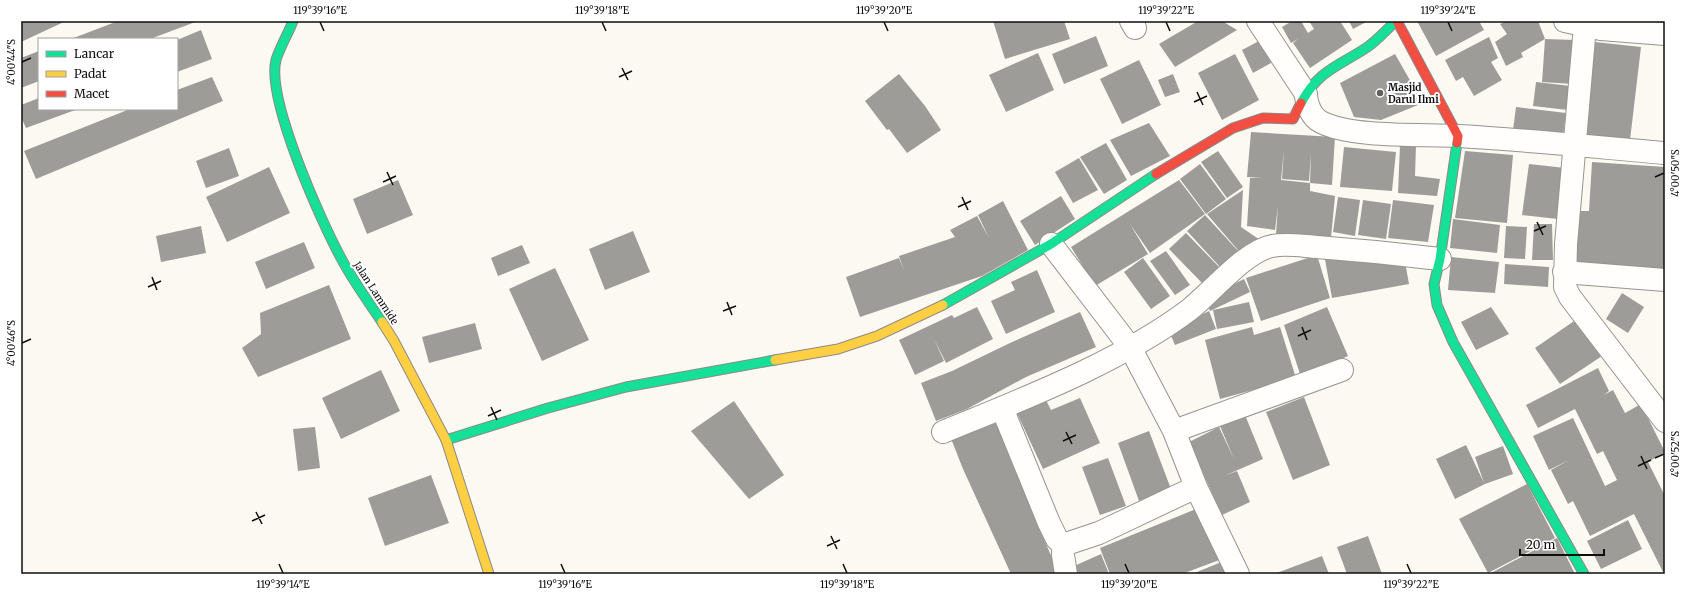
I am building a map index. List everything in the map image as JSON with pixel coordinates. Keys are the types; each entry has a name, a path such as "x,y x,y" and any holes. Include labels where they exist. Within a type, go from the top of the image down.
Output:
{"street":[{"name":"Jalan Lammide","path":"293,21 276,61 276,84 285,124 313,201 341,259 394,341 446,440 489,574"},
{"path":"1258,21 1306,94 1306,103 1318,121 1338,128 1363,132 1458,136 1665,153"},
{"path":"446,440 548,408 626,387 838,349 878,336 933,311 1051,244 1154,175 1233,128 1263,118 1293,119 1306,94 1324,72 1367,47 1396,21 1458,136 1440,259 1434,284 1437,305 1442,320 1584,574"},
{"path":"1665,34 1601,29 1575,23 1574,145 1564,272 1564,287 1570,296 1665,421"},
{"path":"1051,244 1130,347 1174,431 1196,487 1238,574"},
{"path":"943,432 1002,408 1130,347 1188,310 1257,251 1271,246 1285,244 1440,259"},
{"path":"1564,272 1665,280"},
{"path":"1174,431 1342,370"},
{"path":"1002,408 1049,523 1057,539 1063,546 1062,555 1066,574"},
{"path":"1063,546 1099,533 1196,487"}],"building":[{"path":"21,21 66,21 21,42"},
{"path":"118,21 198,21 153,38 74,38"},
{"path":"993,21 1064,21 1070,39 1005,59"},
{"path":"1198,21 1222,21 1237,30 1175,67 1159,44"},
{"path":"1292,21 1301,21 1308,33 1314,29 1309,21 1340,21 1352,40 1310,68 1293,43 1298,39 1291,43 1282,27"},
{"path":"1349,21 1368,21 1353,29"},
{"path":"1417,21 1479,21 1484,30 1436,56"},
{"path":"1507,21 1538,21 1545,39 1521,53 1523,57 1506,66 1495,42 1507,34 1500,24"},
{"path":"201,30 212,59 178,72 178,40"},
{"path":"1096,36 1108,66 1064,84 1052,54"},
{"path":"1489,37 1498,58 1491,62 1502,80 1474,96 1463,77 1456,81 1445,60"},
{"path":"1545,39 1575,40 1573,84 1542,82"},
{"path":"1259,41 1271,63 1253,73 1242,50"},
{"path":"1595,42 1641,47 1630,140 1584,135"},
{"path":"38,51 38,81 21,88 21,58"},
{"path":"1038,53 1054,90 1006,112 989,75"},
{"path":"1235,54 1259,100 1222,120 1198,73"},
{"name":"Masjid Darul Ilmi","path":"1395,54 1423,103 1381,120 1354,117 1340,83"},
{"path":"1139,60 1161,105 1122,124 1100,79"},
{"path":"899,74 925,106 941,130 907,153 865,101"},
{"path":"1173,74 1180,92 1165,97 1158,80"},
{"path":"212,77 223,101 36,179 24,151 127,110 178,110 178,90"},
{"path":"1536,82 1571,86 1568,110 1533,106"},
{"path":"38,98 38,110 75,110 26,128 21,117 21,105"},
{"path":"1516,107 1566,113 1563,136 1513,130"},
{"path":"1149,123 1170,156 1131,176 1110,140"},
{"path":"1251,132 1335,137 1332,185 1310,183 1310,191 1335,196 1331,238 1306,234 1306,237 1276,234 1278,206 1275,230 1247,226 1250,178 1262,178 1247,177","holes":["1284,149 1282,179 1309,181 1311,154 1310,183 1281,180"]},
{"path":"1106,143 1127,180 1104,194 1080,157"},
{"path":"1400,145 1416,145 1415,176 1440,179 1437,196 1398,193"},
{"path":"1344,147 1396,152 1392,191 1340,187"},
{"path":"229,148 239,176 206,188 196,161"},
{"path":"1218,151 1243,187 1227,198 1201,162"},
{"path":"1465,151 1513,155 1507,223 1455,218"},
{"path":"1079,158 1098,190 1073,203 1055,172"},
{"path":"1592,162 1665,167 1665,269 1574,262 1578,211 1589,211"},
{"path":"1200,164 1226,199 1206,214 1180,179"},
{"path":"1529,164 1565,168 1558,219 1522,215"},
{"path":"269,167 290,213 227,242 206,197"},
{"path":"398,180 413,215 367,234 353,199"},
{"path":"1179,180 1205,214 1150,253 1130,224 1148,254 1095,286 1071,247"},
{"path":"1243,190 1241,227 1260,240 1243,256 1207,214"},
{"path":"1061,196 1075,219 1035,245 1020,221"},
{"path":"1338,197 1360,200 1355,236 1333,232"},
{"path":"1363,200 1391,204 1386,239 1358,235"},
{"path":"1393,200 1434,205 1428,242 1388,238"},
{"path":"1003,201 1028,250 982,276 860,317 846,277 899,258 904,271 899,256 955,237 950,230 977,216 989,238 978,215"},
{"path":"1205,215 1239,252 1221,268 1187,231"},
{"path":"1453,219 1500,225 1497,253 1450,248"},
{"path":"1534,224 1552,224 1553,260 1532,260"},
{"path":"201,226 206,253 161,262 156,236"},
{"path":"1506,226 1527,227 1525,259 1504,258"},
{"path":"633,231 650,272 605,290 589,249"},
{"path":"1186,233 1220,268 1203,284 1169,249"},
{"path":"304,242 315,268 266,289 255,262"},
{"path":"522,245 530,263 498,276 491,258"},
{"path":"1166,251 1190,285 1175,295 1150,261"},
{"path":"1324,254 1405,262 1409,284 1332,298"},
{"path":"1317,255 1330,298 1261,321 1246,278"},
{"path":"1451,257 1499,262 1495,293 1448,290"},
{"path":"1143,258 1170,296 1151,309 1124,272"},
{"path":"1505,264 1549,267 1548,287 1504,284"},
{"path":"555,268 589,340 542,361 509,289"},
{"path":"1037,270 1055,312 1006,334 991,301 1015,290 1011,282"},
{"path":"1244,279 1250,292 1210,311 1205,298"},
{"path":"329,285 351,339 258,377 242,348 261,334 260,313"},
{"path":"1622,293 1644,307 1628,333 1606,319"},
{"path":"1249,302 1254,322 1217,329 1213,310"},
{"path":"977,307 993,339 946,363 934,339 944,361 915,375 899,340 952,315 954,318"},
{"path":"1327,307 1348,356 1301,377 1284,325"},
{"path":"1491,307 1509,334 1476,350 1461,322"},
{"path":"1209,311 1216,329 1175,345 1169,331"},
{"path":"1080,312 1096,347 1026,377 967,409 936,421 921,383 952,371"},
{"path":"1577,319 1602,356 1560,384 1535,348"},
{"path":"475,323 482,349 429,363 422,337"},
{"path":"1252,327 1254,335 1280,327 1296,378 1220,399 1205,340"},
{"path":"1598,368 1609,391 1604,395 1613,390 1625,413 1641,404 1665,452 1648,462 1665,496 1665,571 1663,572 1634,514 1590,536 1573,501 1568,504 1551,470 1569,460 1549,470 1533,436 1573,418 1605,486 1617,480 1603,451 1597,454 1575,409 1538,428 1526,405"},
{"path":"381,370 400,411 341,439 322,398"},
{"path":"1304,397 1330,465 1293,480 1266,412"},
{"path":"1045,398 1051,410 1080,398 1100,443 1043,469 1016,411"},
{"path":"734,401 784,475 749,499 691,431"},
{"path":"1245,415 1263,459 1224,476 1237,471 1250,502 1222,515 1189,442 1219,427 1234,459 1220,426"},
{"path":"994,418 1059,574 1011,574 963,469 950,436"},
{"path":"315,427 320,468 298,471 293,429"},
{"path":"1149,431 1171,489 1139,501 1118,443"},
{"path":"1466,445 1484,483 1475,457 1503,446 1513,474 1485,484 1455,499 1436,459"},
{"path":"1108,458 1126,506 1100,515 1082,467"},
{"path":"431,475 449,523 385,546 368,498"},
{"path":"1527,484 1555,538 1488,573 1459,519"},
{"path":"1201,507 1222,559 1182,574 1110,574 1100,548"},
{"path":"1628,520 1642,549 1601,569 1587,541"},
{"path":"1368,536 1382,574 1347,574 1337,547"},
{"path":"1557,538 1575,574 1489,574"},
{"path":"1101,554 1109,574 1075,574 1072,567"},
{"path":"1322,556 1329,574 1274,574"},
{"path":"1224,561 1230,574 1192,574"}],"traffic: fast":[{"path":"293,21 276,60 275,78 279,102 287,130 297,160 332,240 350,275 382,322"},
{"path":"1301,103 1308,92 1322,76 1329,70 1370,45 1396,21"},
{"path":"1457,143 1440,259 1434,284 1437,305 1453,342 1584,574"},
{"path":"943,305 1051,244 1156,174"},
{"path":"446,440 548,408 626,387 775,360"}],"traffic: slow":[{"path":"775,360 838,349 877,336 943,305"},
{"path":"382,322 394,341 446,440 489,574"}],"traffic: jam":[{"path":"1397,21 1458,136 1457,143"},
{"path":"1156,174 1233,128 1263,118 1293,119 1301,103"}],"place":[{"name":"Masjid Darul Ilmi","path":"1380,93"}]}
